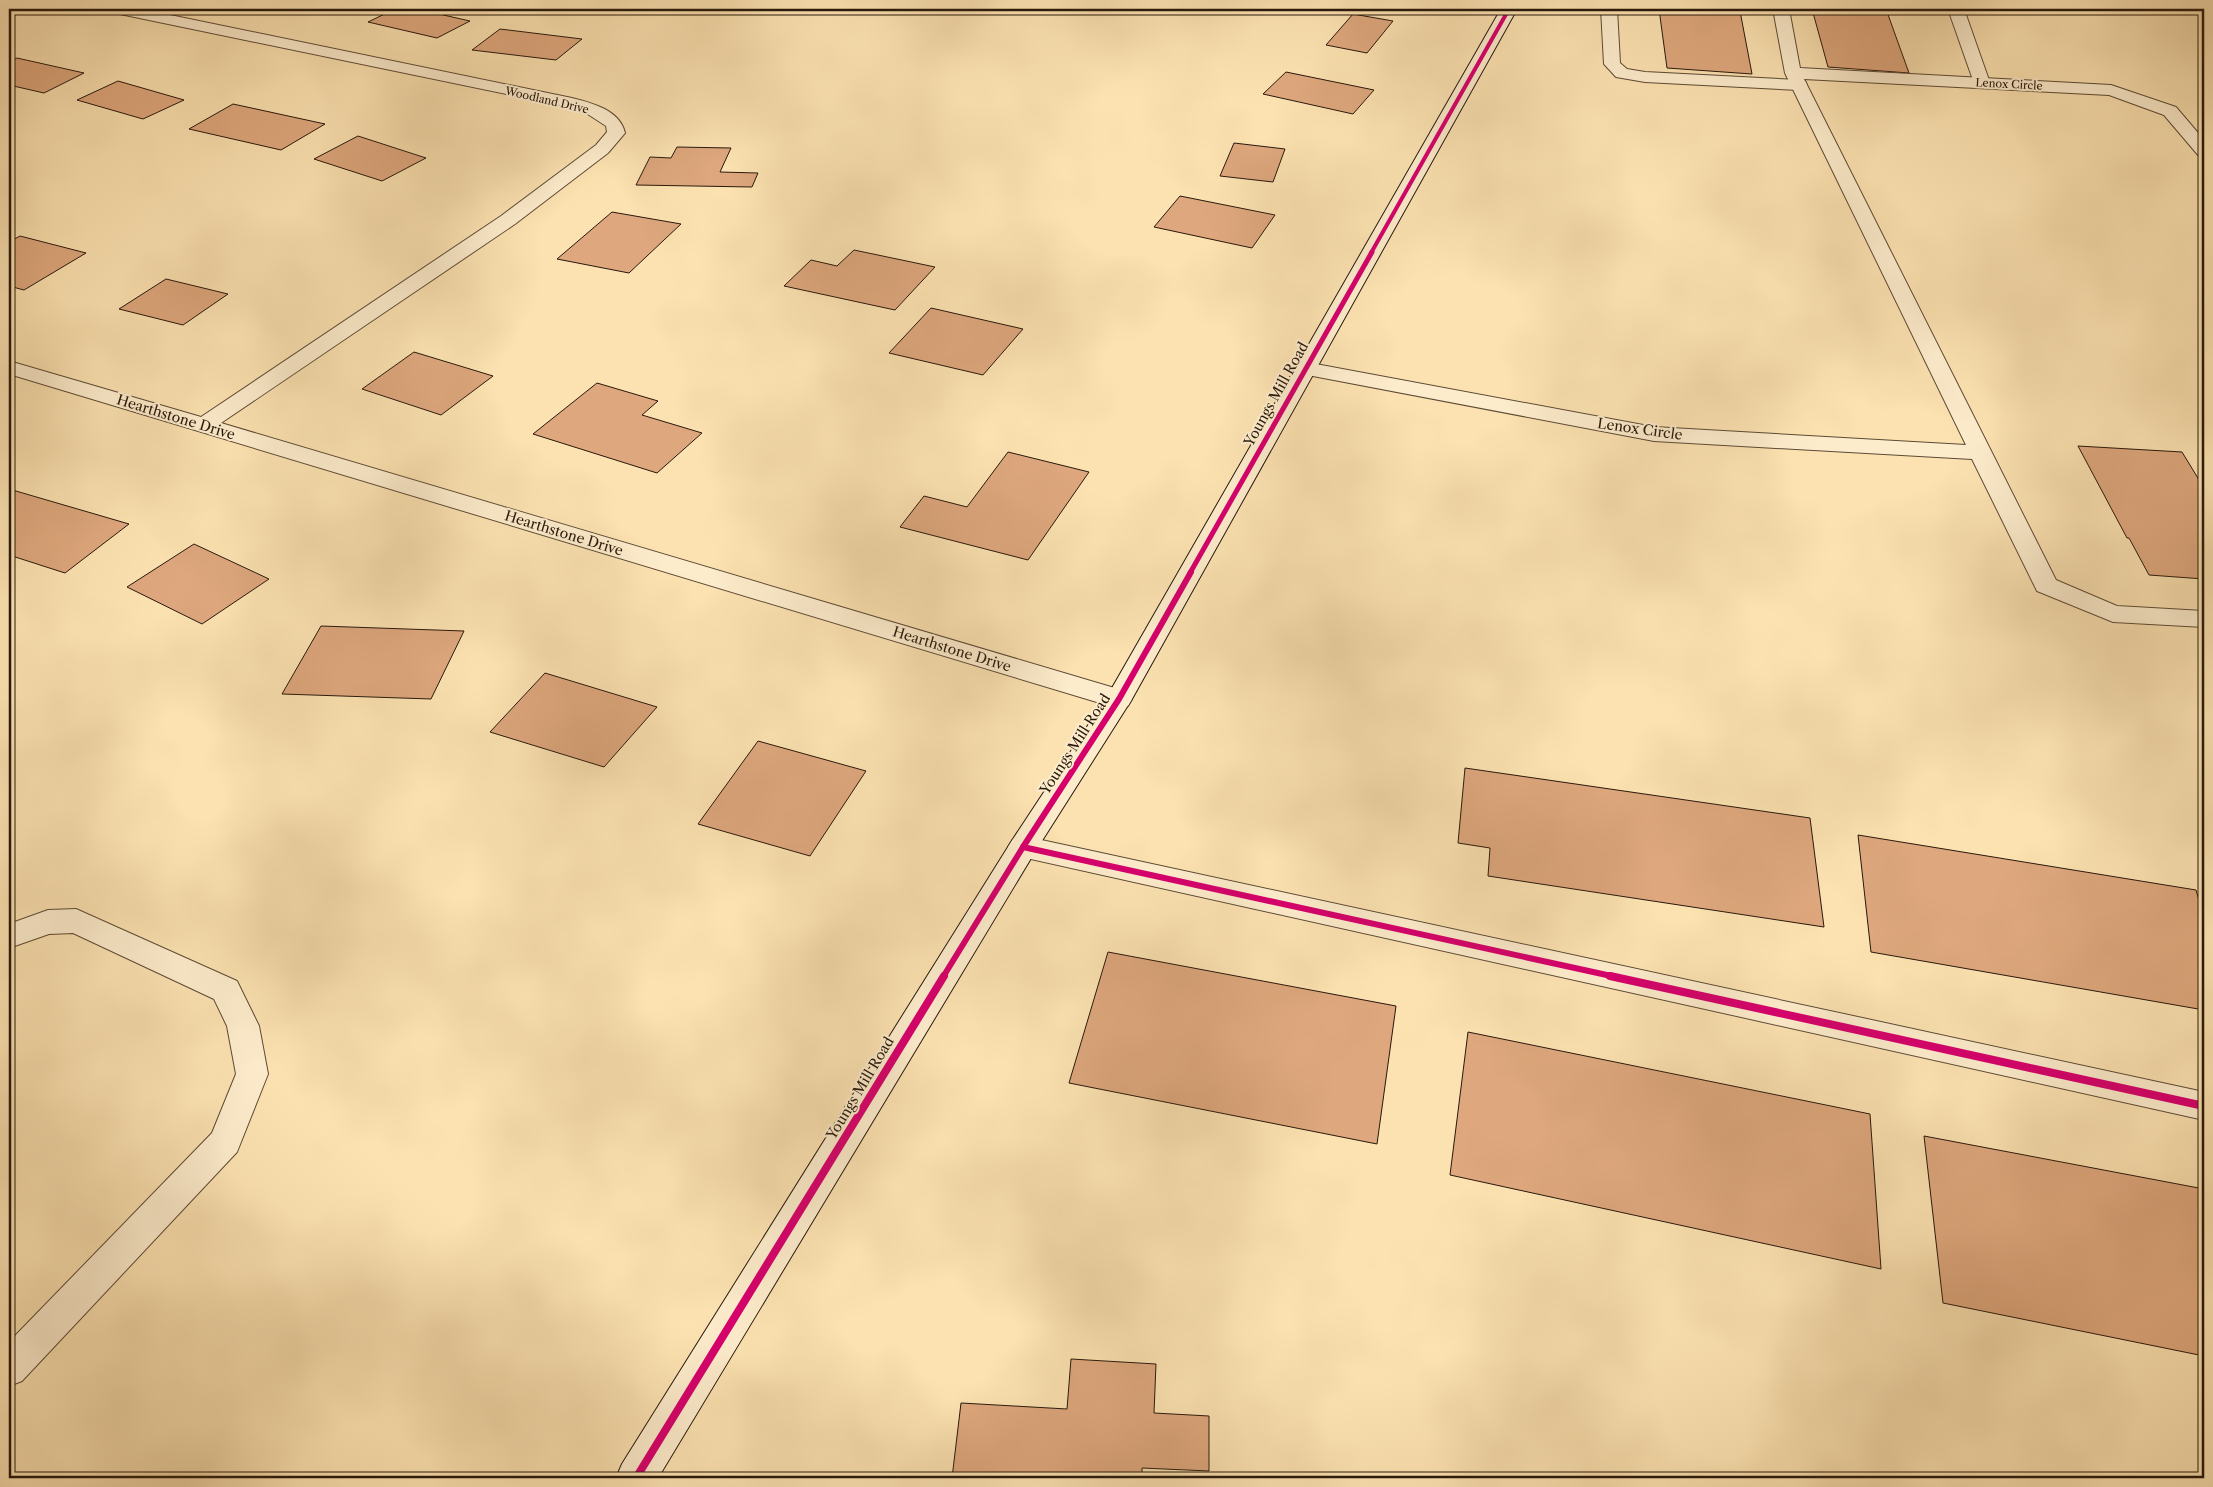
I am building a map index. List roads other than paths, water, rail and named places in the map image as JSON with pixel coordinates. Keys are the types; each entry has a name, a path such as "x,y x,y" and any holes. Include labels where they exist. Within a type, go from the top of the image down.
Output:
{"street":[{"name":"Woodland Drive","path":"120,9 592,109 614,124 616,133 602,149 508,220 204,425"},
{"name":"Youngs Mill Road","path":"636,1478 1023,847 1119,699 1509,9"},
{"name":"Lenox Circle","path":"1609,9 1612,64 1622,73 1644,77 1982,83 2111,90 2170,111 2204,151"},
{"path":"1781,9 1796,79 2046,585 2113,614 2204,619"},
{"path":"1956,9 1982,83"},
{"name":"Hearthstone Drive","path":"9,367 1119,699"},
{"name":"Lenox Circle","path":"1305,368 1654,434 1980,453"},
{"path":"1023,847 2204,1106"},
{"path":"9,936 48,922 76,921 226,990 243,1026 252,1074 225,1142 9,1368"}]}
